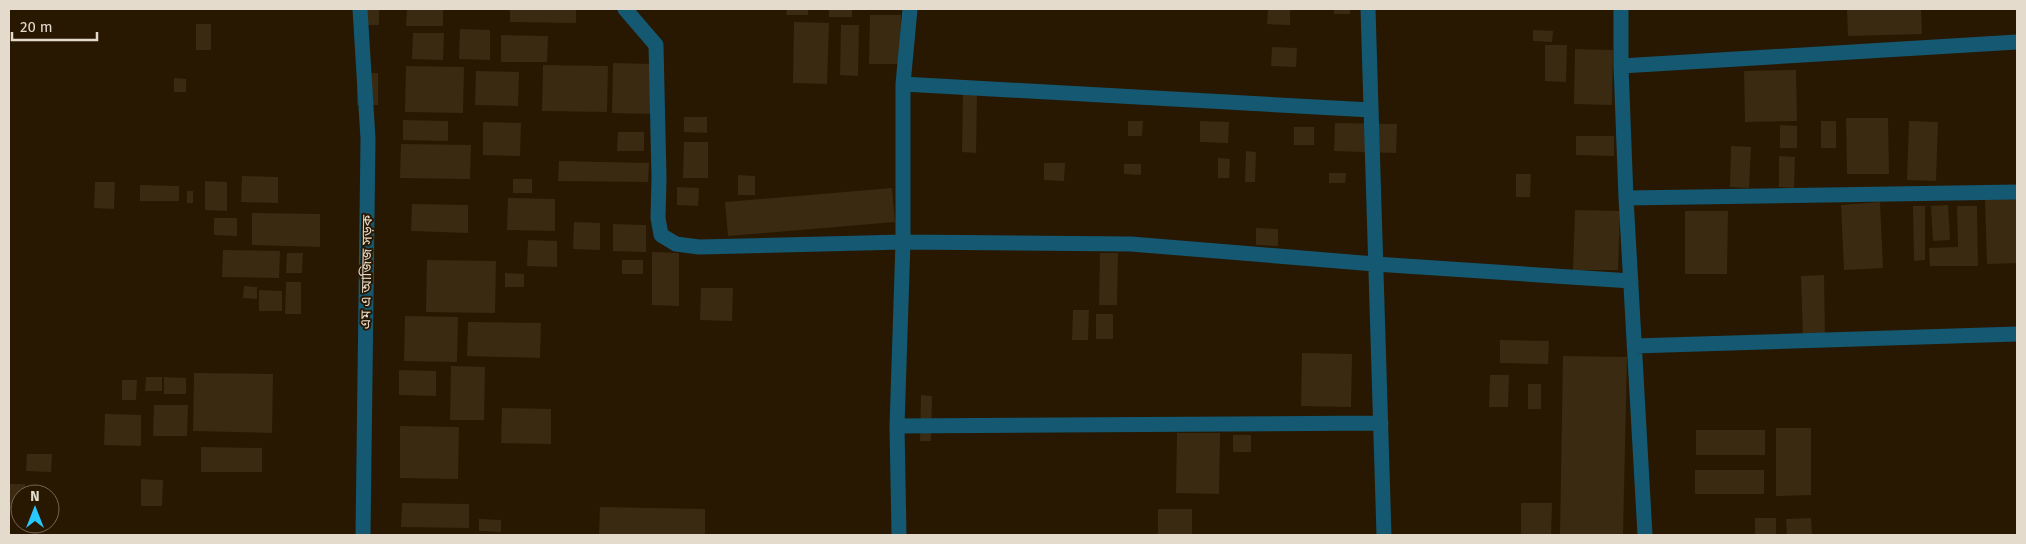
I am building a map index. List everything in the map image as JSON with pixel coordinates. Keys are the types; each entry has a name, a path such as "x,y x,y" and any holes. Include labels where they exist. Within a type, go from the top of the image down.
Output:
{"street":[{"name":"এম এ আজিজ সড়ক","path":"360,9 368,139 363,535"},
{"path":"625,9 656,45 658,218 661,235 676,244 699,247 903,242 1131,244 1375,264 1632,281"},
{"path":"899,535 897,426 903,242 903,84 910,9"},
{"path":"1368,9 1384,535"},
{"path":"1620,9 1620,66 1626,198 1645,535"},
{"path":"1620,66 2017,42"},
{"path":"903,84 1371,110"},
{"path":"1626,198 2017,192"},
{"path":"1634,346 2017,334"},
{"path":"897,426 1381,423"}],"building":[{"path":"361,9 379,9 379,25 361,25"},
{"path":"407,9 443,9 443,26 406,26"},
{"path":"510,9 576,9 576,23 510,22"},
{"path":"787,9 808,9 808,15 786,15"},
{"path":"829,9 852,9 852,17 829,17"},
{"path":"1268,9 1290,9 1290,25 1267,24"},
{"path":"1334,9 1350,9 1350,14 1334,14"},
{"path":"1847,9 1921,9 1922,34 1848,36"},
{"path":"870,15 901,15 900,64 869,64"},
{"path":"794,22 829,23 827,84 793,83"},
{"path":"196,24 211,24 211,50 196,50"},
{"path":"841,25 859,25 858,76 840,75"},
{"path":"460,29 490,30 490,60 459,59"},
{"path":"1533,30 1553,31 1552,42 1533,41"},
{"path":"413,33 444,33 443,60 412,59"},
{"path":"501,35 548,36 547,62 501,62"},
{"path":"1545,45 1567,45 1566,82 1545,81"},
{"path":"1272,47 1297,48 1296,67 1271,66"},
{"path":"1575,49 1613,50 1612,105 1574,104"},
{"path":"613,63 653,64 652,114 612,113"},
{"path":"543,65 608,66 607,112 542,111"},
{"path":"406,66 464,67 463,113 405,112"},
{"path":"1796,70 1797,121 1745,122 1744,71"},
{"path":"476,71 519,72 518,106 475,105"},
{"path":"357,73 378,73 378,105 357,105"},
{"path":"174,78 186,79 186,92 174,92"},
{"path":"963,92 977,93 976,153 962,152"},
{"path":"684,117 707,117 707,133 684,132"},
{"path":"1846,118 1888,118 1889,174 1847,174"},
{"path":"403,120 448,121 448,141 403,140"},
{"path":"1128,121 1143,121 1142,136 1128,136"},
{"path":"1200,121 1229,122 1228,143 1200,142"},
{"path":"1821,121 1836,121 1836,148 1821,148"},
{"path":"1909,121 1938,122 1936,181 1907,180"},
{"path":"483,122 521,123 520,156 483,155"},
{"path":"1335,123 1397,124 1396,153 1334,151"},
{"path":"1780,125 1797,126 1797,148 1780,148"},
{"path":"1294,127 1314,127 1314,145 1294,145"},
{"path":"618,132 644,132 644,151 617,151"},
{"path":"1576,136 1614,136 1614,156 1576,155"},
{"path":"684,142 708,142 708,178 683,178"},
{"path":"401,144 471,145 470,179 400,178"},
{"path":"1731,146 1751,147 1749,188 1730,187"},
{"path":"1246,151 1256,152 1255,182 1245,182"},
{"path":"1779,156 1795,157 1794,188 1779,187"},
{"path":"1218,158 1230,159 1229,178 1218,178"},
{"path":"559,161 649,163 648,182 558,181"},
{"path":"1044,163 1065,163 1064,181 1044,180"},
{"path":"1124,164 1141,164 1141,175 1124,174"},
{"path":"1329,173 1346,173 1345,183 1329,183"},
{"path":"1516,174 1531,174 1530,197 1516,197"},
{"path":"738,175 755,176 755,195 738,195"},
{"path":"242,176 278,177 278,203 241,202"},
{"path":"513,179 532,179 532,193 513,193"},
{"path":"205,181 227,182 227,211 205,210"},
{"path":"95,182 115,182 114,209 94,208"},
{"path":"140,185 179,186 179,201 140,201"},
{"path":"677,187 699,188 698,206 677,205"},
{"path":"892,188 895,222 728,236 725,202"},
{"path":"187,191 193,191 193,203 187,203"},
{"path":"508,198 555,199 555,231 507,230"},
{"path":"2017,199 2017,263 1987,264 1985,200"},
{"path":"1880,202 1883,268 1844,270 1841,205"},
{"path":"412,204 468,205 468,233 411,231"},
{"path":"1948,205 1950,240 1933,241 1931,206"},
{"path":"1913,206 1925,206 1925,260 1914,261"},
{"path":"1957,206 1977,206 1978,266 1930,266 1929,248 1958,247"},
{"path":"1575,210 1620,211 1618,270 1573,270"},
{"path":"1685,211 1728,211 1727,274 1685,274"},
{"path":"252,213 320,214 320,247 252,245"},
{"path":"214,218 237,218 237,236 214,235"},
{"path":"574,222 600,223 600,250 573,249"},
{"path":"613,224 646,225 646,252 613,251"},
{"path":"1256,228 1278,229 1278,246 1256,245"},
{"path":"528,240 557,241 557,267 527,266"},
{"path":"223,250 280,251 279,278 222,277"},
{"path":"652,252 679,253 679,306 652,305"},
{"path":"287,253 303,253 302,273 286,273"},
{"path":"1100,253 1118,253 1117,305 1099,305"},
{"path":"427,260 496,261 495,313 426,312"},
{"path":"622,260 643,260 643,274 622,274"},
{"path":"505,273 524,274 524,287 505,287"},
{"path":"1824,275 1825,338 1803,338 1801,276"},
{"path":"286,282 301,282 301,314 285,314"},
{"path":"244,286 257,287 257,299 243,298"},
{"path":"701,288 733,288 732,321 700,320"},
{"path":"259,290 282,291 282,311 259,311"},
{"path":"1073,310 1089,310 1088,340 1072,340"},
{"path":"1096,314 1113,314 1113,339 1096,339"},
{"path":"405,316 458,317 457,362 404,361"},
{"path":"468,322 541,323 540,358 467,356"},
{"path":"1500,340 1549,341 1548,364 1500,363"},
{"path":"1302,353 1352,354 1351,407 1301,406"},
{"path":"1563,356 1627,357 1623,535 1560,535"},
{"path":"451,366 485,367 484,420 450,420"},
{"path":"399,370 436,371 436,396 399,395"},
{"path":"194,373 273,374 272,433 193,431"},
{"path":"1490,375 1509,375 1508,407 1489,407"},
{"path":"146,377 162,377 162,391 145,391"},
{"path":"164,377 186,378 186,394 164,394"},
{"path":"122,380 137,380 136,400 122,400"},
{"path":"1528,384 1541,384 1541,409 1528,409"},
{"path":"921,395 932,396 931,441 920,441"},
{"path":"154,405 188,405 187,436 153,436"},
{"path":"502,408 551,409 551,444 501,443"},
{"path":"105,414 141,415 141,446 104,445"},
{"path":"400,426 459,427 458,479 400,478"},
{"path":"1776,428 1811,428 1811,495 1776,496"},
{"path":"1696,430 1765,430 1765,455 1696,455"},
{"path":"1177,433 1220,433 1219,494 1176,493"},
{"path":"1233,435 1251,435 1251,452 1233,452"},
{"path":"201,447 262,448 262,472 201,472"},
{"path":"27,454 52,454 51,472 26,471"},
{"path":"1695,470 1764,470 1764,494 1695,494"},
{"path":"141,479 163,480 162,506 141,506"},
{"path":"9,484 10,484 10,508"},
{"path":"402,503 469,504 469,528 401,527"},
{"path":"1521,503 1552,503 1551,535 1521,535"},
{"path":"600,507 705,509 705,535 599,535"},
{"path":"1158,509 1192,509 1192,535 1158,535"},
{"path":"1755,518 1776,518 1776,535 1755,535"},
{"path":"1811,518 1812,535 1787,535 1786,519"},
{"path":"479,519 501,520 501,532 479,531"}]}
